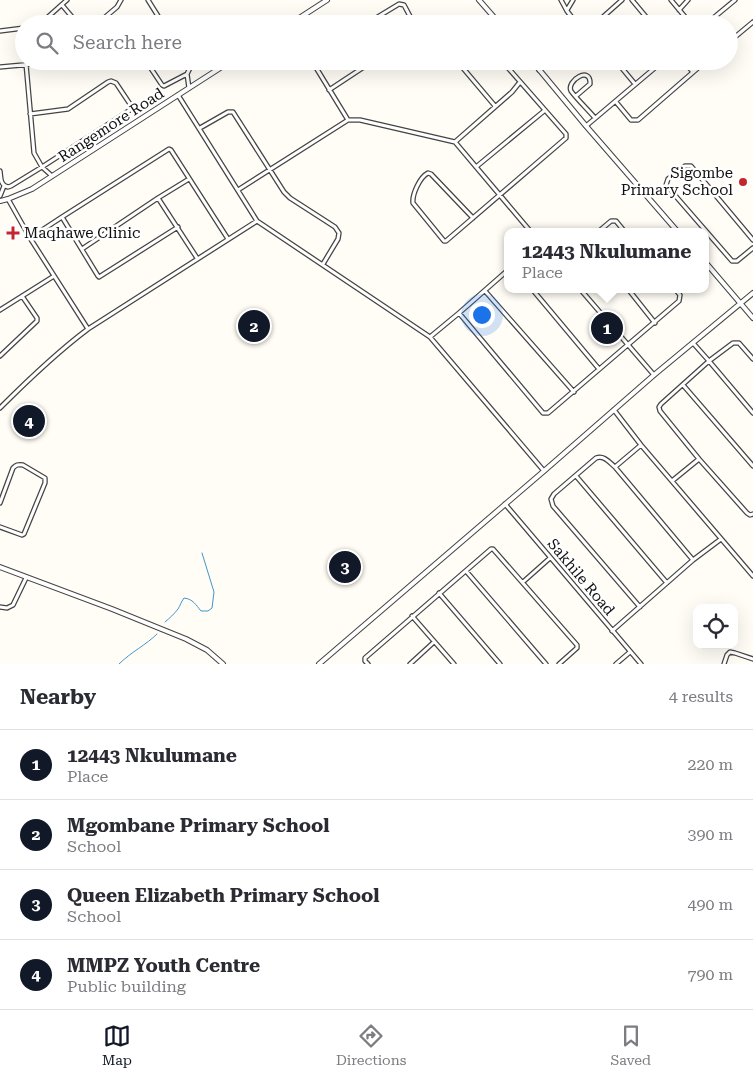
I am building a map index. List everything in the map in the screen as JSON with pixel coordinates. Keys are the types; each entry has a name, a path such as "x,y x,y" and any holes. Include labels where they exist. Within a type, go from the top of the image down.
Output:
{"street":[{"path":"50,15 67,0"},
{"path":"108,15 121,0"},
{"path":"148,0 157,15"},
{"path":"304,15 327,0"},
{"path":"480,0 492,15"},
{"path":"561,0 570,15"},
{"path":"567,11 573,0"},
{"path":"604,15 622,0"},
{"path":"632,0 644,15"},
{"path":"672,0 683,15"},
{"path":"679,10 688,0"},
{"path":"717,15 735,0"},
{"path":"381,15 399,4 404,5 409,15"},
{"path":"62,5 70,15"},
{"path":"738,34 753,22"},
{"path":"0,31 15,29"},
{"path":"0,67 15,65"},
{"path":"26,70 34,153 42,167 52,176"},
{"path":"152,70 163,86 187,74"},
{"path":"189,70 187,74 189,88"},
{"name":"Rangemore Road","path":"0,201 32,189 217,70"},
{"path":"317,70 348,120"},
{"path":"329,90 359,70"},
{"path":"465,70 495,106"},
{"path":"473,218 431,174 424,175 413,193 413,203 444,241 447,241 566,139 566,134 510,70"},
{"path":"539,70 675,228"},
{"path":"624,70 635,84"},
{"path":"586,126 652,70"},
{"path":"616,102 631,120 638,120 695,70"},
{"path":"576,96 590,84 591,81 587,75 582,75 572,82 570,86 571,90 576,96 595,118"},
{"path":"4,186 11,186 42,167 132,107 116,83 112,81 68,109 30,114"},
{"path":"455,142 512,92 520,82"},
{"path":"178,95 256,221 430,337 544,471"},
{"path":"476,168 544,111"},
{"path":"200,128 228,112 233,112 287,196 335,228 339,233 338,239 323,264"},
{"path":"238,190 348,120 360,120 455,142 528,228"},
{"path":"30,238 167,150 171,150 228,239"},
{"path":"703,228 666,185 668,179 685,166 691,166 753,240"},
{"path":"0,171 1,182 4,186"},
{"path":"82,249 189,179"},
{"path":"0,196 4,186"},
{"path":"158,198 178,226 197,258"},
{"path":"8,199 30,238 88,329"},
{"path":"62,217 99,277 178,226"},
{"path":"603,228 614,220 622,228"},
{"path":"0,408 64,347 88,329 256,221"},
{"path":"709,235 732,261 737,261 753,248"},
{"path":"709,266 753,318"},
{"path":"430,337 504,274"},
{"path":"0,310 54,276"},
{"path":"485,291 574,392"},
{"path":"535,293 600,369"},
{"path":"583,293 654,375"},
{"path":"631,293 655,323"},
{"path":"459,313 543,413 546,414 680,301 678,293"},
{"path":"319,664 654,375 753,293"},
{"path":"0,356 37,321 37,318 22,296"},
{"path":"693,343 753,413"},
{"path":"753,359 739,343 733,343 682,384 659,407 660,411 698,459 747,514 753,514"},
{"path":"682,384 753,466"},
{"path":"614,410 641,445 753,576"},
{"path":"615,467 641,445"},
{"path":"640,607 553,506 551,498 554,494 596,458 604,458 615,467 693,560"},
{"path":"672,481 698,459"},
{"path":"0,503 14,466 23,465 44,478 45,483 24,534 22,535 0,527"},
{"path":"576,476 668,583"},
{"name":"Sakhile Road","path":"505,504 641,664"},
{"path":"612,631 693,560 721,539"},
{"path":"368,664 364,660 365,658 489,549 492,549 577,645 577,648 559,664"},
{"path":"523,582 550,558"},
{"path":"0,567 186,638 207,650 223,664"},
{"path":"466,571 546,664"},
{"path":"0,607 7,608 13,605 26,578"},
{"path":"439,593 500,664"},
{"path":"412,616 454,664"},
{"path":"411,664 434,642"},
{"path":"616,664 630,652"},
{"path":"724,664 730,652 753,659"}],"waterway":[{"path":"165,622 178,609 184,598 192,601 201,611 208,611 212,608 214,592 202,553"},
{"path":"119,664 157,634"}],"place":[{"name":"Sigombe Primary School","path":"743,182"},
{"name":"Maqhawe Clinic","path":"13,233"},
{"name":"Mgombane Primary School","path":"254,326"},
{"name":"12443 Nkulumane","path":"607,328"},
{"name":"MMPZ Youth Centre","path":"29,421"},
{"name":"Queen Elizabeth Primary School","path":"345,567"}]}
